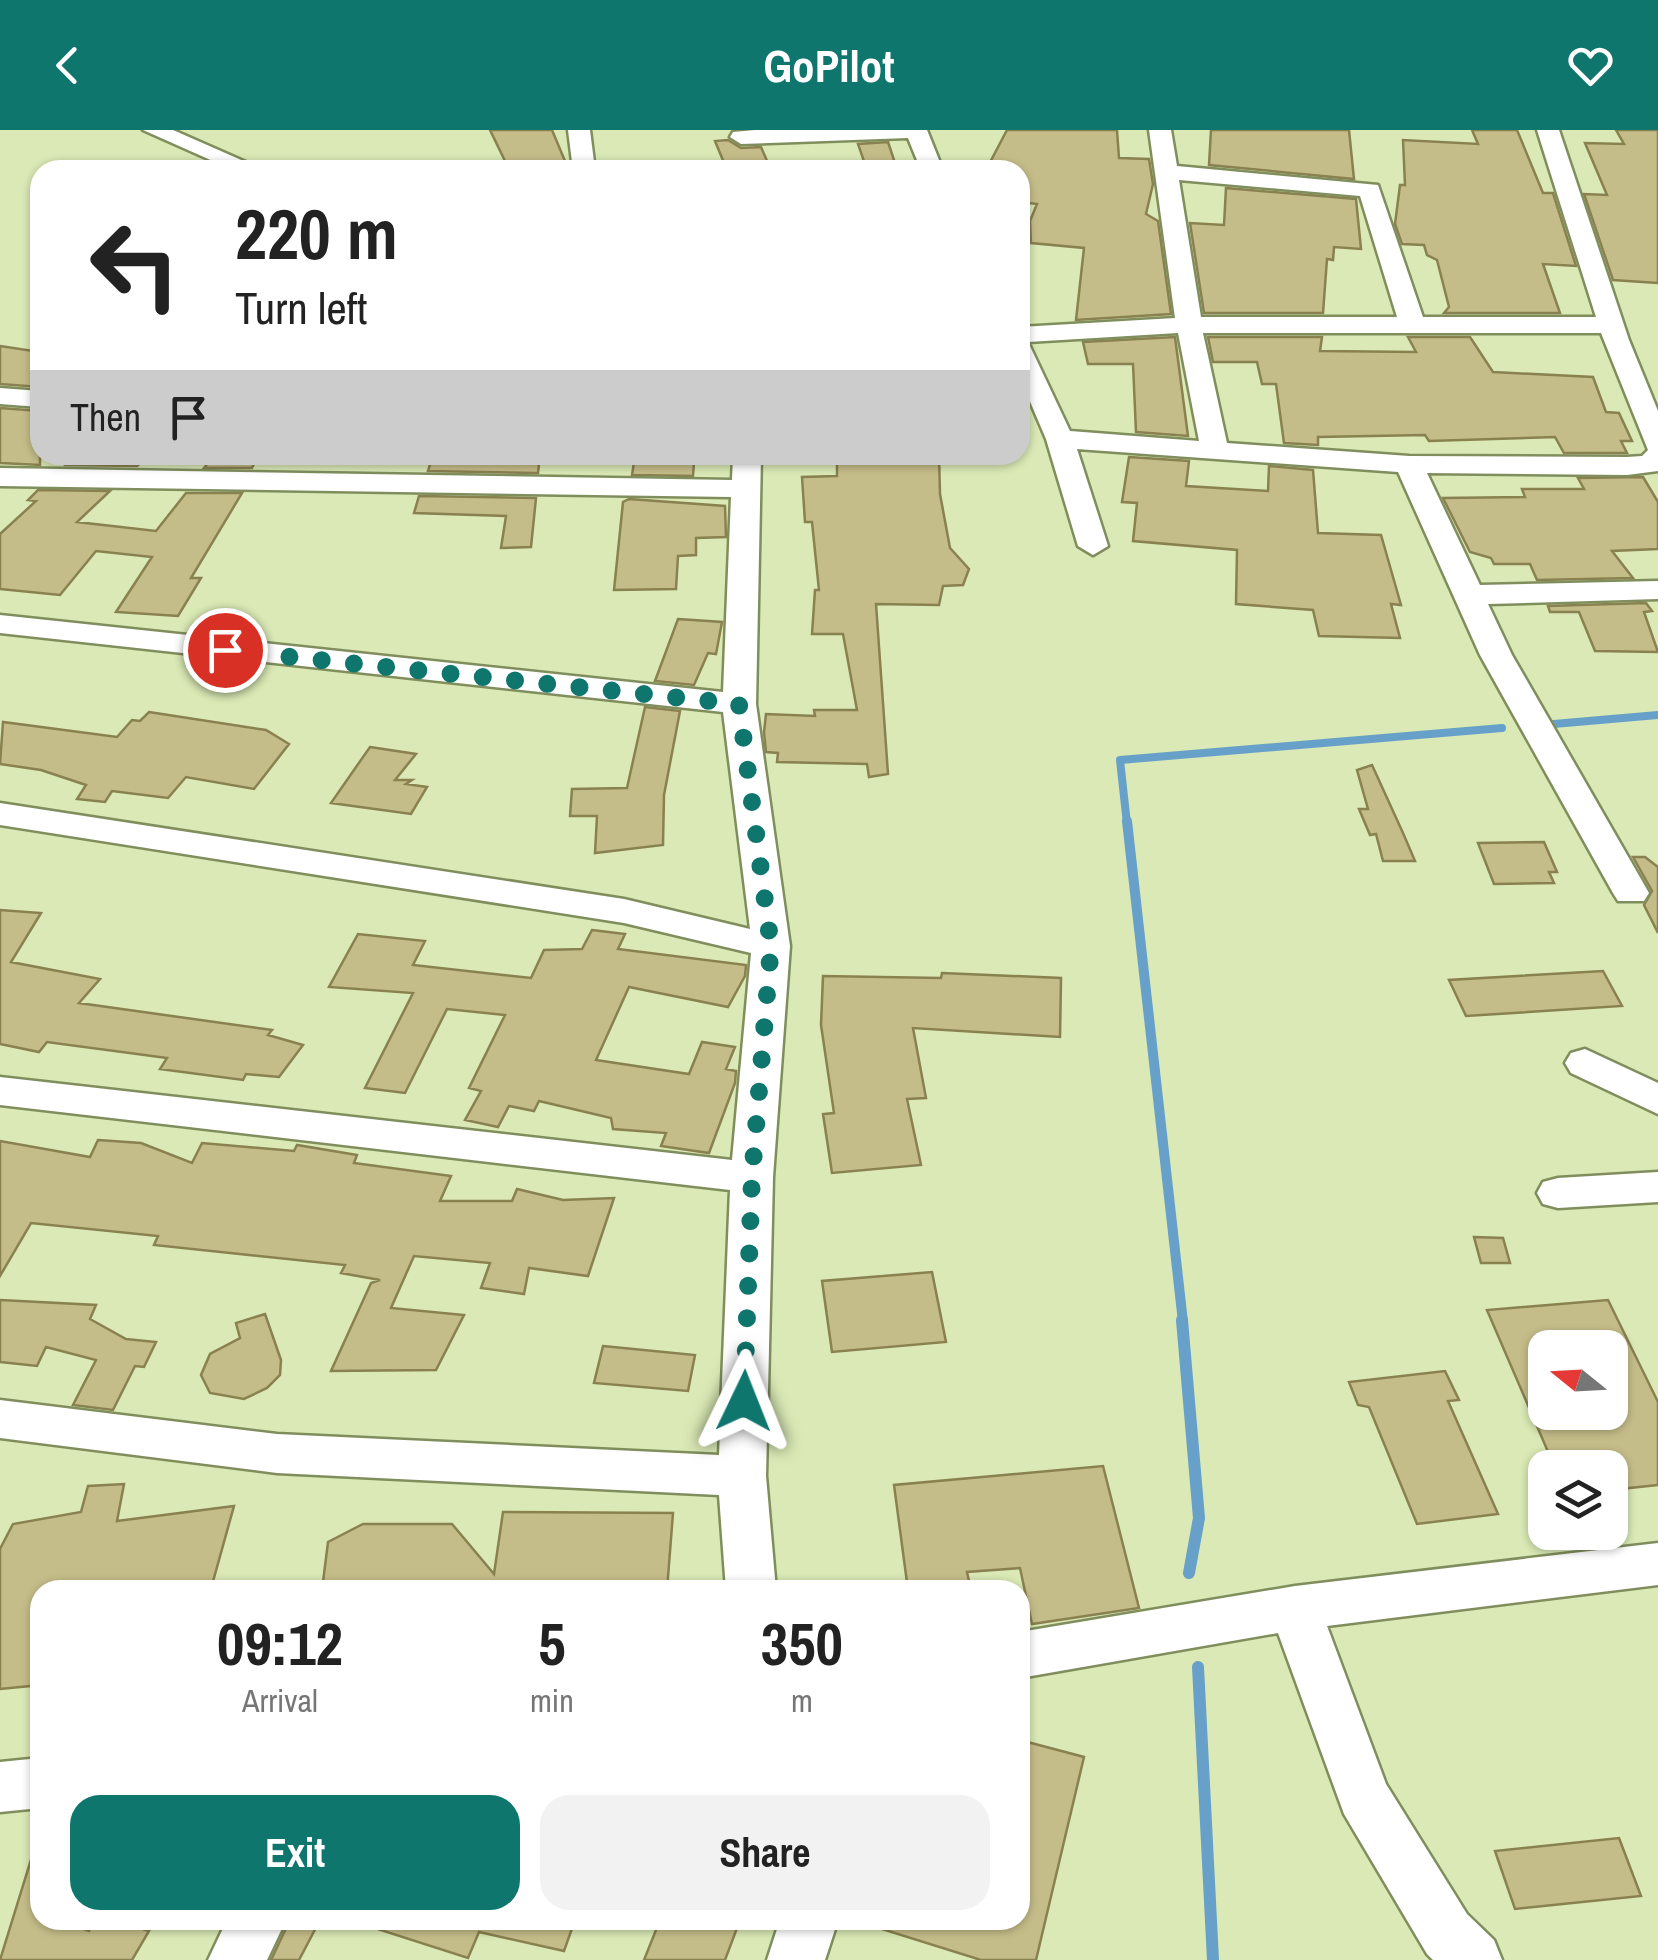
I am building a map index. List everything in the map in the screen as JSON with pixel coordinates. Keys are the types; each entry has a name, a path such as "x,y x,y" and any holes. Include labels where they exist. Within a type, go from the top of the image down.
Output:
{"street":[{"path":"154,130 229,160"},
{"path":"580,130 583,160"},
{"path":"741,137 916,130 928,160"},
{"path":"1160,130 1189,326 1215,451"},
{"path":"1548,130 1612,325 1658,445"},
{"path":"1168,172 1370,190 1412,324"},
{"path":"1030,334 1189,326 1612,325"},
{"path":"1030,371 1060,439 1093,546"},
{"path":"0,396 30,398"},
{"path":"1060,439 1408,464 1627,466 1650,464 1658,456"},
{"path":"1408,464 1496,654 1631,894"},
{"path":"748,465 739,704 771,946 752,1176 742,1476 750,1580"},
{"path":"0,477 749,490"},
{"path":"1468,595 1658,590"},
{"path":"0,624 739,704"},
{"path":"0,814 624,911 771,946"},
{"path":"1585,1062 1658,1100"},
{"path":"0,1091 752,1176"},
{"path":"1558,1194 1658,1188"},
{"path":"0,1419 66,1431 336,1458 742,1476"},
{"path":"1030,1654 1295,1608 1658,1564"},
{"path":"1295,1608 1363,1796 1446,1934 1473,1960"},
{"path":"0,1788 30,1784"},
{"path":"237,1960 252,1930"},
{"path":"796,1960 806,1930"}],"building":[{"path":"490,130 552,130 565,160 505,160"},
{"path":"1007,130 1117,130 1119,158 1149,159 1153,184 1146,214 1158,221 1171,314 1076,320 1084,248 1031,243 1030,221 1037,204 1030,203 1030,160 991,160"},
{"path":"1211,130 1349,130 1354,179 1209,165"},
{"path":"1472,130 1517,130 1543,193 1553,193 1576,266 1543,264 1560,313 1444,313 1449,307 1437,260 1427,255 1424,245 1402,244 1395,224 1400,185 1405,185 1403,140 1478,144"},
{"path":"1616,130 1658,130 1658,283 1613,280 1584,194 1607,195 1585,143 1624,144"},
{"path":"728,140 741,148 761,147 767,160 723,160 715,141"},
{"path":"888,142 894,160 864,160 858,144"},
{"path":"1226,188 1356,199 1361,249 1334,247 1333,260 1327,259 1323,313 1204,313 1190,223 1224,225"},
{"path":"1175,337 1188,436 1136,432 1133,364 1088,364 1083,342"},
{"path":"1208,337 1322,337 1320,351 1416,352 1408,337 1470,337 1493,372 1593,377 1606,412 1619,413 1632,441 1621,441 1627,453 1564,453 1555,437 1429,441 1425,435 1318,437 1318,445 1284,443 1276,384 1262,384 1257,362 1213,362"},
{"path":"0,346 30,350 30,386 0,384"},
{"path":"0,408 30,410 30,464 0,463"},
{"path":"1129,457 1189,461 1186,486 1268,491 1269,466 1313,470 1318,533 1381,535 1401,605 1391,604 1400,638 1319,636 1313,610 1236,604 1237,550 1133,541 1137,503 1122,502"},
{"path":"206,465 253,465 252,468 204,468"},
{"path":"430,465 539,465 538,473 428,471"},
{"path":"634,465 694,465 693,476 632,475"},
{"path":"837,465 939,465 950,548 969,569 963,585 943,586 939,605 876,604 888,774 869,777 867,764 777,762 778,753 766,752 766,714 815,716 814,710 857,710 843,634 812,634 815,590 819,590 812,522 805,522 802,477 837,476"},
{"path":"1643,477 1658,502 1658,549 1612,551 1633,578 1537,580 1530,564 1494,564 1491,558 1470,552 1443,498 1525,497 1522,489 1584,489 1578,478"},
{"path":"38,490 110,491 77,522 156,531 186,493 242,493 191,578 201,578 178,616 116,612 152,557 96,551 60,595 0,589 0,534 36,501 28,500"},
{"path":"419,496 536,498 531,547 501,548 506,516 414,513"},
{"path":"629,499 725,506 726,537 696,538 696,555 678,556 676,589 614,590 623,502"},
{"path":"1646,603 1652,611 1644,612 1658,652 1595,651 1579,612 1550,612 1548,606"},
{"path":"678,619 722,622 716,654 708,653 694,685 655,681"},
{"path":"645,707 680,711 664,795 663,845 595,853 597,816 570,816 572,789 627,788"},
{"path":"149,712 266,730 289,744 254,789 186,777 168,798 112,791 105,802 77,799 86,785 41,770 0,764 3,722 117,737 132,720 140,721"},
{"path":"370,747 416,754 395,780 412,780 406,784 427,787 411,814 331,803"},
{"path":"1372,765 1415,861 1383,861 1376,834 1370,835 1359,809 1368,809 1357,770"},
{"path":"1544,842 1557,872 1549,872 1554,883 1494,884 1478,843"},
{"path":"1633,857 1645,857 1658,867 1658,933 1644,905 1652,891"},
{"path":"0,910 41,913 11,962 100,979 79,1003 272,1030 268,1035 303,1045 279,1077 246,1074 243,1080 160,1069 167,1058 47,1042 39,1052 0,1044"},
{"path":"592,930 625,934 618,949 746,965 745,976 728,1007 629,987 596,1060 689,1074 702,1042 735,1047 726,1069 736,1071 735,1083 709,1153 661,1146 666,1133 613,1129 611,1118 539,1101 534,1111 509,1106 498,1127 465,1120 481,1091 469,1088 505,1015 447,1009 405,1093 365,1088 413,993 329,987 358,934 425,941 413,965 531,978 544,950 582,949"},
{"path":"1603,971 1622,1006 1466,1016 1449,980"},
{"path":"942,973 1061,978 1060,1037 913,1028 926,1098 907,1099 921,1165 832,1173 823,1114 834,1113 821,1025 823,976 941,978"},
{"path":"98,1140 141,1143 192,1163 202,1143 294,1151 297,1145 357,1155 354,1163 451,1176 440,1201 512,1201 517,1189 563,1200 614,1198 588,1276 529,1268 524,1294 481,1288 490,1263 414,1256 391,1308 464,1315 436,1370 331,1371 371,1283 380,1280 341,1273 345,1265 154,1245 158,1236 31,1223 0,1276 0,1141 90,1157"},
{"path":"1474,1237 1503,1238 1510,1263 1481,1263"},
{"path":"932,1272 946,1342 832,1352 822,1281"},
{"path":"0,1300 96,1305 90,1319 126,1339 156,1342 144,1367 135,1366 113,1410 73,1405 96,1360 46,1347 37,1366 0,1362"},
{"path":"1608,1300 1623,1330 1528,1330 1528,1405 1487,1310"},
{"path":"265,1314 281,1360 280,1375 267,1388 244,1399 210,1393 201,1375 210,1354 240,1338 236,1323"},
{"path":"1628,1341 1658,1402 1658,1485 1628,1488 1628,1450 1547,1450 1539,1430 1628,1430"},
{"path":"603,1346 695,1355 688,1391 594,1383"},
{"path":"1445,1371 1459,1400 1448,1401 1498,1514 1417,1524 1369,1407 1358,1405 1349,1382"},
{"path":"1103,1466 1139,1608 1032,1624 1030,1580 1023,1580 1020,1568 967,1572 969,1580 907,1580 894,1485"},
{"path":"124,1484 117,1521 234,1506 213,1580 30,1580 30,1686 0,1689 0,1549 13,1524 81,1512 88,1486"},
{"path":"503,1512 673,1513 668,1580 323,1580 328,1542 363,1524 452,1524 494,1574"},
{"path":"1030,1743 1084,1757 1036,1960 981,1960 885,1930 1030,1930"},
{"path":"1619,1838 1641,1896 1515,1909 1495,1851"},
{"path":"30,1863 30,1930 149,1931 132,1960 0,1960"},
{"path":"285,1930 315,1930 299,1960 271,1960"},
{"path":"380,1930 571,1930 564,1951 479,1932 468,1958"},
{"path":"656,1930 736,1930 725,1960 644,1960"}],"waterway":[{"path":"1542,725 1658,715"},
{"path":"1127,824 1120,760 1502,728"},
{"path":"1127,821 1183,1322"},
{"path":"1182,1320 1199,1518 1189,1573"},
{"path":"1198,1667 1213,1960"}],"route":[{"path":"225,650 739,704 771,946 752,1176 744,1401"}]}
